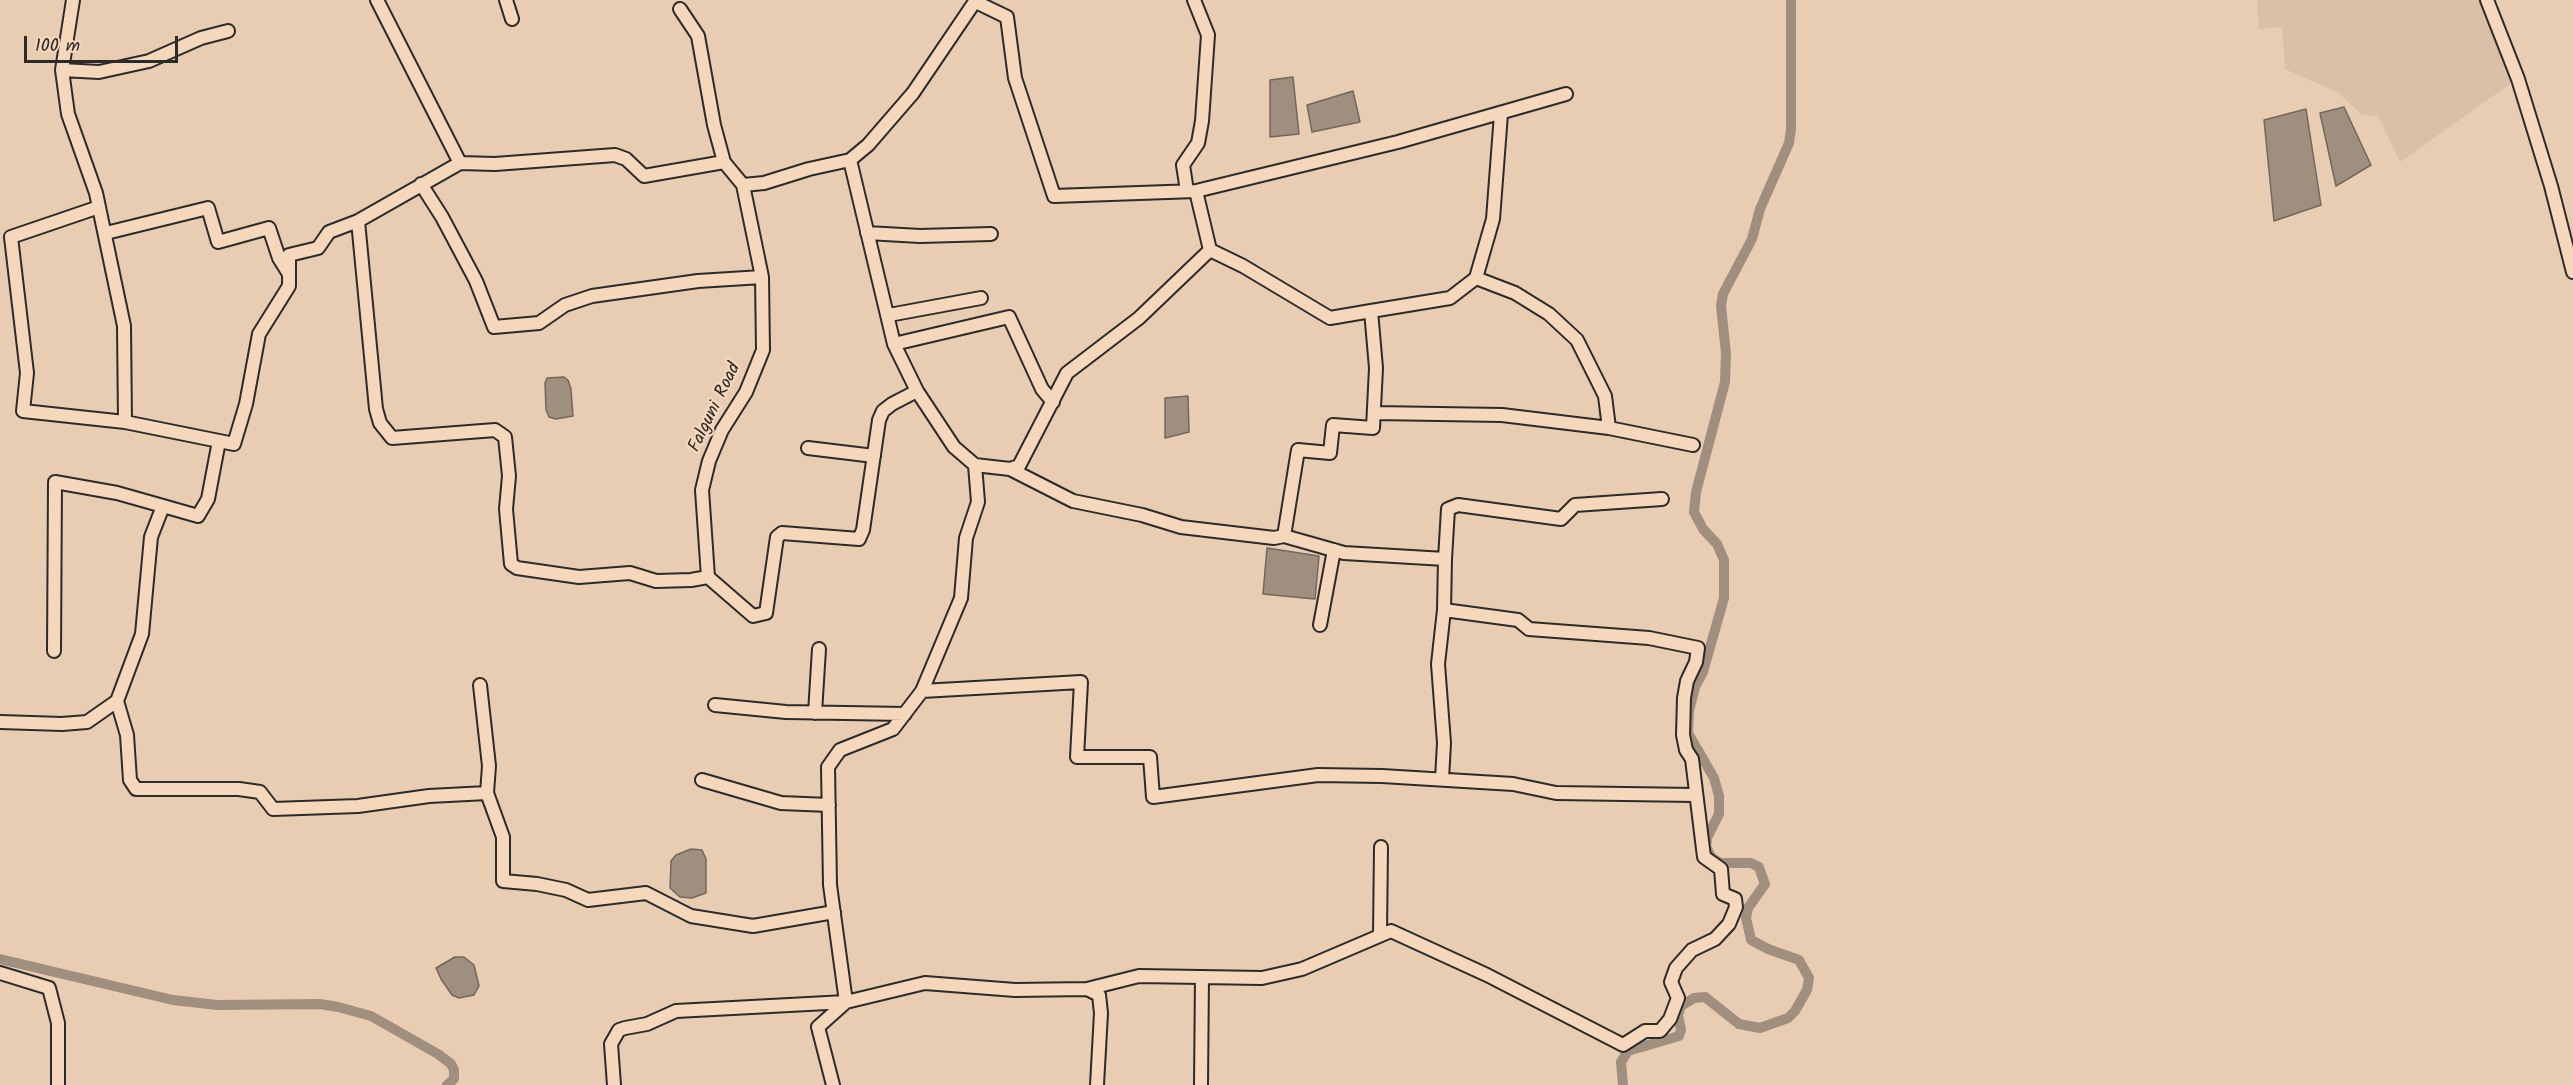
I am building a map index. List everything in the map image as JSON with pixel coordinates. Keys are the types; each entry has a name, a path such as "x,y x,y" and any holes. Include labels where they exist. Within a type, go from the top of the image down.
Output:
{"street":[{"path":"73,0 62,70 68,114 106,233 124,326 125,422"},
{"path":"377,0 460,163"},
{"path":"506,0 512,19"},
{"path":"1194,0 1208,35 1202,121 1198,143 1183,165 1210,250 1243,266 1330,318 1450,298 1476,278 1493,219 1501,114"},
{"path":"2487,0 2518,79 2569,238 2573,272"},
{"path":"680,9 698,36 714,125 724,162 743,185 764,183 808,169 850,160 868,145 913,93 976,1 1007,17 1016,78 1054,196 1191,191 1398,142 1566,94"},
{"path":"62,70 99,72 149,61 201,38 228,31"},
{"path":"99,207 11,237 27,373 23,411 125,422 234,444 246,404 259,334 288,286 289,255 318,248 329,232 358,221 460,163 495,164 615,155 626,159 644,176 724,162"},
{"path":"850,160 889,315 894,344 917,391 954,447 975,465 1010,469 1072,501 1142,515 1181,527 1274,538 1284,536 1344,553 1445,559"},
{"path":"421,184 442,217 476,281 494,327 539,323 565,305 592,296 698,281 762,278"},
{"name":"Falguni Road","path":"708,577 702,490 709,461 722,430 746,392 763,350 762,278 743,185"},
{"path":"106,233 208,208 218,242 269,228 279,258 289,274"},
{"path":"358,221 376,409 380,423 392,438 495,430 505,437 508,476 506,509 511,564 517,568 579,577 630,573 656,581 708,577 753,616 766,613 777,537 782,533 848,540 859,539 863,530 879,420 883,411 917,391"},
{"path":"867,233 920,236 991,234"},
{"path":"1010,469 1019,466 1024,459 1067,373 1139,318 1210,250"},
{"path":"1476,278 1515,293 1540,309 1577,340 1605,396 1609,428"},
{"path":"889,315 981,298"},
{"path":"1284,536 1298,450 1330,453 1333,424 1373,428 1376,368 1371,311"},
{"path":"894,344 1009,317 1042,389 1053,402"},
{"path":"1375,413 1502,415 1609,428 1693,445"},
{"path":"54,651 55,482 117,493 198,516 208,499 219,441"},
{"path":"808,448 874,456"},
{"path":"846,1002 830,885 828,767 840,750 893,729 922,691 961,598 966,538 978,502 975,465"},
{"path":"1442,779 1444,743 1438,664 1444,610 1448,509 1458,505 1561,519 1575,505 1662,499"},
{"path":"0,722 62,724 87,722 117,701 142,633 151,537 163,506"},
{"path":"1320,625 1334,550"},
{"path":"614,1085 611,1044 619,1030 647,1024 676,1011 846,1002 926,983 1015,990 1087,989 1139,976 1262,978 1302,969 1391,930 1487,975 1623,1045 1645,1031 1660,1031 1670,1019 1678,998 1671,982 1676,968 1692,950 1715,939 1729,924 1736,907 1735,899 1724,894 1721,868 1704,857 1692,759 1686,750 1683,720 1688,681 1696,662 1698,648 1649,638 1529,629 1518,620 1444,610"},
{"path":"814,713 819,649"},
{"path":"922,691 1081,682 1077,757 1150,757 1153,797 1318,775 1513,784 1556,793 1695,795"},
{"path":"480,685 489,766 487,793 503,837 503,881 537,884 566,890 588,900 646,893 691,916 753,926 834,912"},
{"path":"117,701 127,735 130,780 136,789 239,789 260,792 273,809 358,806 400,802 429,796 487,793"},
{"path":"716,705 814,713 905,714"},
{"path":"702,780 781,803 829,805"},
{"path":"1380,934 1381,847"},
{"path":"0,974 49,988 58,1023 58,1085"},
{"path":"1201,1085 1202,977"},
{"path":"1087,989 1099,995 1101,1012 1097,1085"},
{"path":"833,1085 818,1028 846,1002"}],"shaded area":[{"path":"2257,0 2482,0 2513,82 2400,162 2378,116 2362,115 2337,92 2285,69 2282,27 2259,29"},
{"path":"1293,77 1299,134 1270,137 1270,80"},
{"path":"1353,91 1360,122 1312,132 1307,105"},
{"path":"2344,107 2371,165 2336,186 2320,113"},
{"path":"2306,109 2321,205 2274,221 2264,120"},
{"path":"564,377 568,380 571,389 573,416 556,419 549,417 546,410 545,383 547,378"},
{"path":"1188,396 1189,432 1165,438 1165,398"},
{"path":"1267,548 1319,556 1315,599 1263,594"},
{"path":"691,849 702,850 706,859 706,893 692,898 680,897 670,888 671,861 676,855"},
{"path":"455,957 464,957 474,965 479,986 474,995 459,998 452,995 441,979 436,968"}],"waterway":[{"path":"1623,1085 1621,1062 1628,1051 1679,1036 1681,1030 1678,1015 1681,1006 1694,998 1705,997 1739,1024 1760,1028 1788,1018 1795,1011 1807,990 1809,978 1799,960 1751,940 1746,918 1748,908 1765,884 1759,867 1751,863 1721,863 1712,858 1706,847 1707,838 1719,814 1719,796 1714,778 1688,733 1689,711 1695,687 1703,672 1724,598 1724,560 1717,544 1703,529 1694,512 1696,492 1725,382 1726,353 1721,306 1723,294 1752,239 1760,209 1789,143 1791,129 1791,0"},
{"path":"0,959 173,1000 217,1005 320,1004 371,1016 438,1054 451,1064 454,1079 447,1085"}]}
